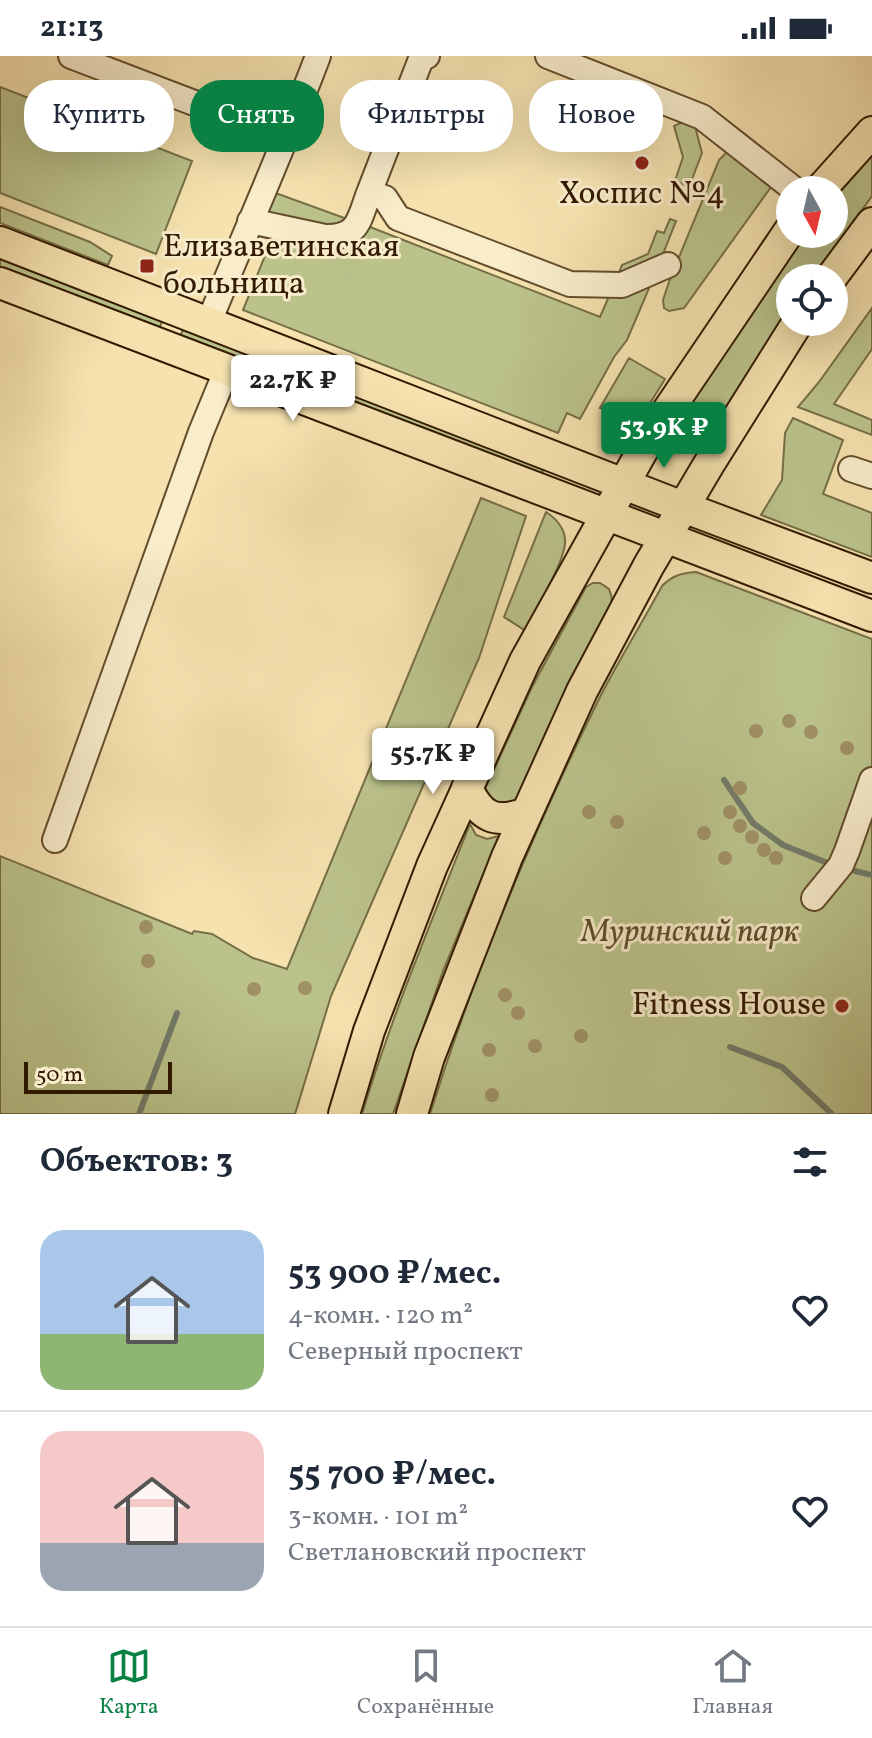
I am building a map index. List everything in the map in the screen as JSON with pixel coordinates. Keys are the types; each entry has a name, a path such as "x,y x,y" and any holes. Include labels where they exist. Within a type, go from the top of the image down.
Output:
{"main road":[{"path":"833,176 872,132"},
{"path":"841,264 872,223"},
{"path":"0,242 872,578"},
{"path":"344,1114 369,1031 432,866 525,661 650,437 778,248"},
{"path":"0,283 872,616"},
{"path":"412,1114 429,1057 507,857 582,691 683,507 789,336"},
{"path":"467,788 475,805 490,817 509,819 527,813"}],"lane":[{"path":"71,56 190,101"},
{"path":"309,80 318,56"},
{"path":"250,221 336,238 353,230 421,59 427,56"},
{"path":"548,56 702,117 777,176"},
{"path":"209,322 281,152"},
{"path":"369,193 385,198 398,218 570,284 622,285 668,265"},
{"path":"55,840 201,432 227,369"},
{"path":"814,898 841,865 872,780"}],"green space":[{"path":"0,87 24,96 24,152 169,152 192,161 156,254 0,193"},
{"path":"689,119 698,124 696,130 702,153 689,187 675,181 683,157 674,126"},
{"path":"728,151 770,180 771,187 684,308 669,311 664,308 663,300 670,279 719,160"},
{"path":"872,155 872,196 848,229 848,183"},
{"path":"270,191 350,220 339,228 260,215"},
{"path":"0,207 90,242 112,256 108,265 0,223"},
{"path":"670,219 676,221 661,259 618,275 622,265 648,254 657,231 664,233"},
{"path":"365,225 600,317 610,294 653,279 627,340 614,357 580,419 567,413 558,433 243,310 273,236 352,255"},
{"path":"795,248 835,248 823,264 783,264"},
{"path":"0,259 162,321 159,330 0,269"},
{"path":"776,274 776,330 699,448 670,436"},
{"path":"872,308 872,349 834,404 872,420 872,435 798,407"},
{"path":"183,330 544,467 541,476 180,336"},
{"path":"629,358 665,379 639,421 600,408"},
{"path":"793,418 843,440 823,494 872,513 872,557 761,515 782,480 785,433"},
{"path":"481,498 526,516 479,658 331,996 295,1114 0,1114 0,856 192,934 194,931 212,934 253,958 287,969"},
{"path":"546,512 560,525 565,543 555,574 526,631 504,617"},
{"name":"Муринский парк","path":"696,572 872,639 872,1114 430,1114 466,1007 507,902 600,697 662,586 678,575"},
{"path":"600,583 609,589 612,598 610,608 513,805 488,803 484,791 532,687 586,587"},
{"path":"470,824 476,835 487,839 499,836 443,971 393,1114 362,1114 399,1004"}],"waterway":[{"path":"724,780 753,823 783,845 830,864"},
{"path":"855,871 872,875"},
{"path":"139,1114 177,1013"},
{"path":"730,1047 782,1067 832,1114"}],"place":[{"name":"Хоспис №4","path":"642,163"},
{"name":"Елизаветинская больница","path":"147,266"},
{"name":"Fitness House","path":"842,1006"}]}
